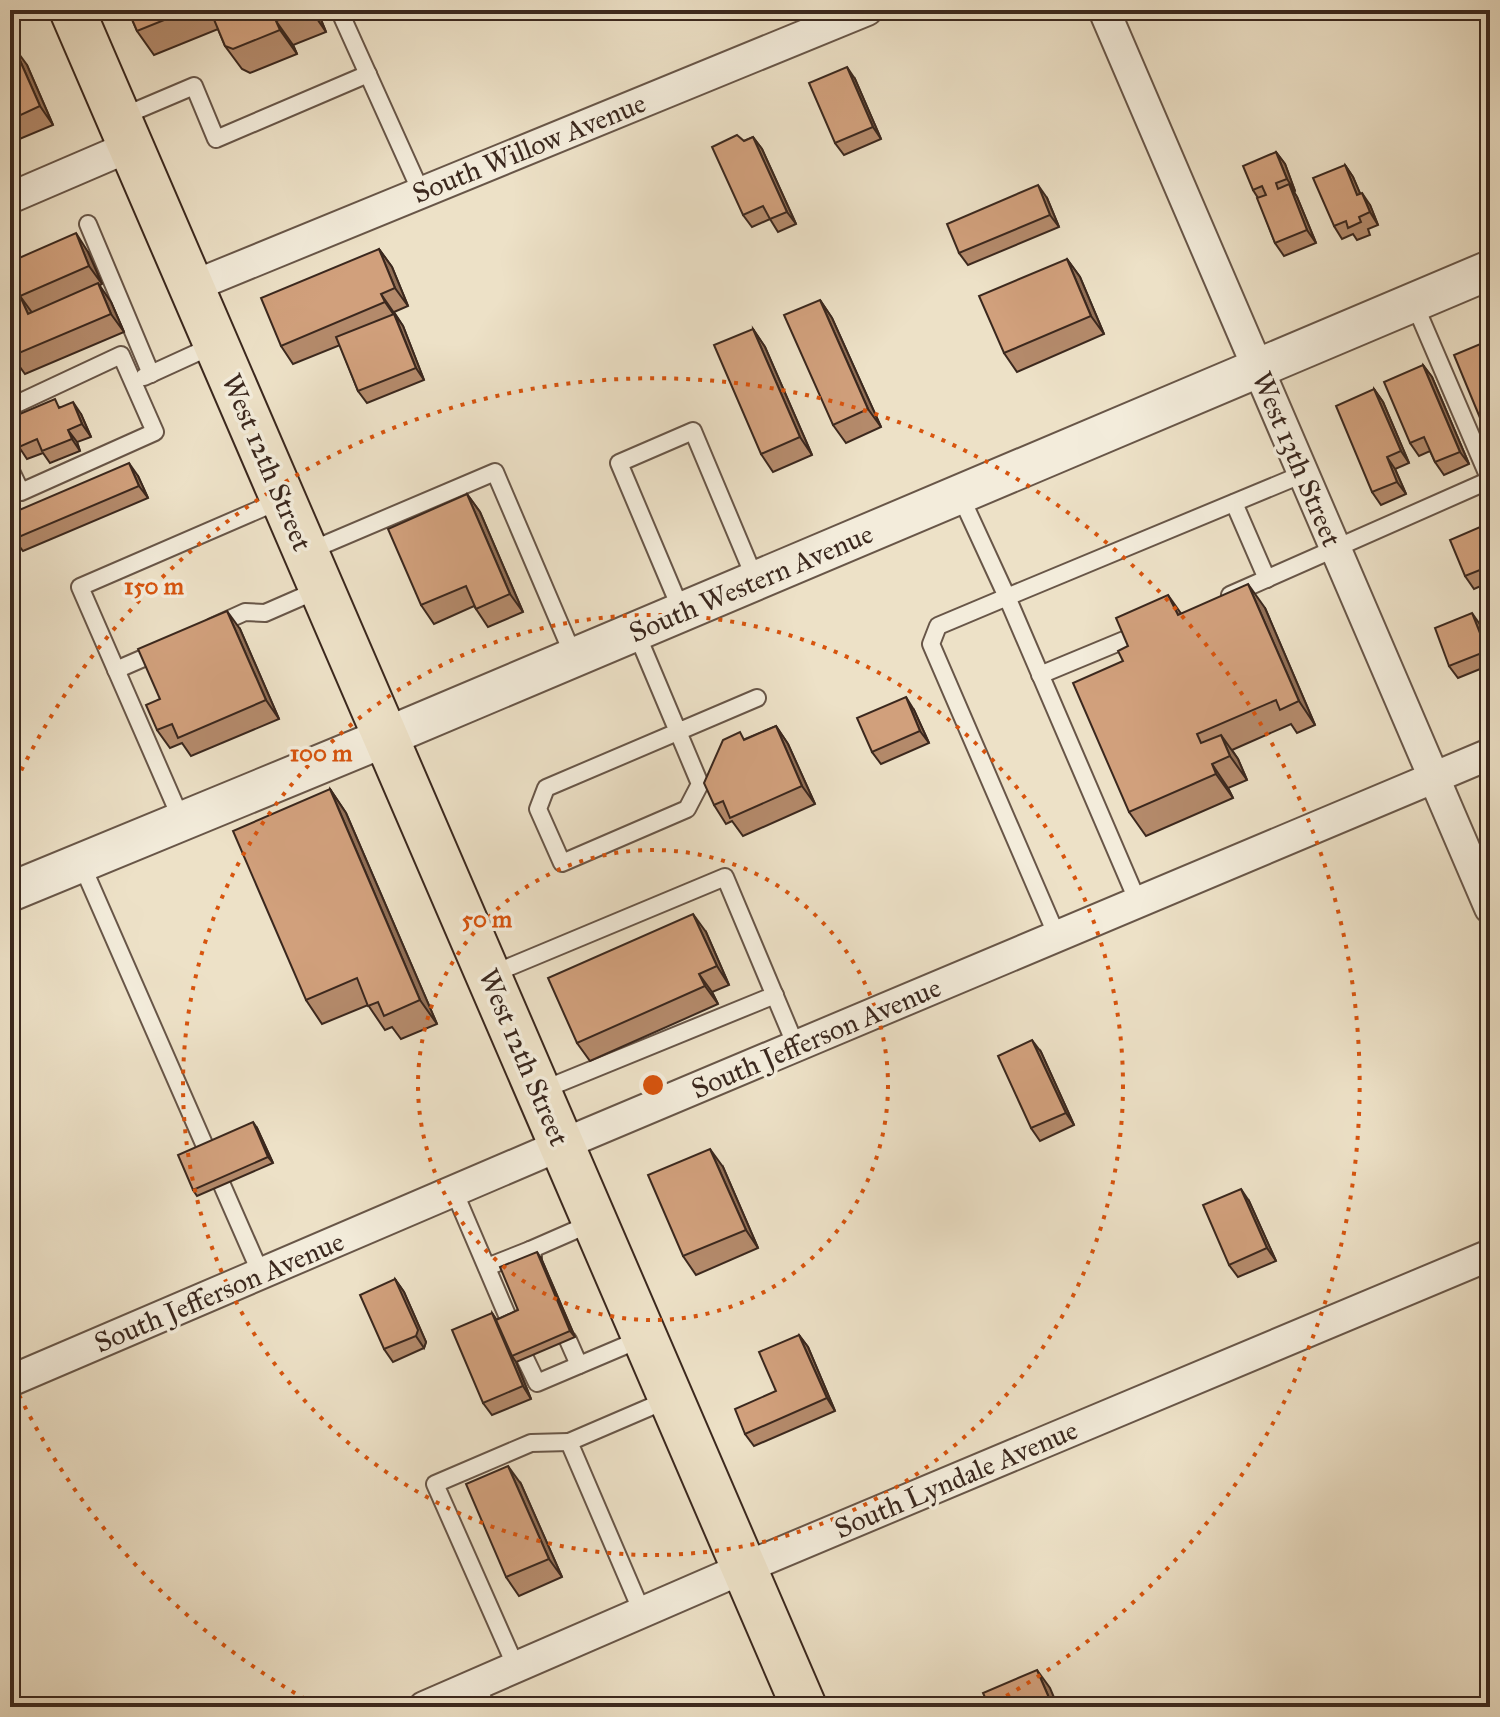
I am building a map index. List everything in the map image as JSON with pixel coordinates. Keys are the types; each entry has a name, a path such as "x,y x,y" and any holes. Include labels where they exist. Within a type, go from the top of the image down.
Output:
{"main road":[{"name":"West 12th Street","path":"72,10 804,1707"}],"street":[{"name":"South Willow Avenue","path":"191,287 867,10"},
{"name":"West 13th Street","path":"1104,10 1490,908"},
{"path":"10,198 125,132"},
{"name":"South Western Avenue","path":"10,892 636,632 1490,270"},
{"name":"South Jefferson Avenue","path":"10,1381 1490,754"},
{"name":"South Lyndale Avenue","path":"424,1707 481,1696 516,1667 1490,1255"}],"lane":[{"path":"339,10 421,192"},
{"path":"125,132 194,86 216,139 368,74"},
{"path":"88,224 151,374"},
{"path":"1213,602 1490,480 1414,303"},
{"path":"134,381 216,345"},
{"path":"10,407 121,355 155,432 21,492 10,469"},
{"path":"682,612 619,463 693,431 756,581"},
{"path":"202,632 245,612 265,613 314,570 495,472 574,657"},
{"path":"1057,936 931,644 938,626 1303,474"},
{"path":"960,495 1138,902"},
{"path":"182,821 80,587 283,499"},
{"path":"1234,503 1267,579"},
{"path":"1040,675 1156,626"},
{"path":"636,632 677,731 700,784 687,809 562,863 538,809 546,788 677,731 757,698"},
{"path":"116,670 173,644"},
{"path":"81,863 261,1274"},
{"path":"489,976 725,877 796,1046"},
{"path":"539,1092 775,995"},
{"path":"454,1191 510,1322"},
{"path":"487,1267 532,1255 594,1222"},
{"path":"525,1358 537,1383 645,1337"},
{"path":"568,1340 579,1365"},
{"path":"516,1667 435,1484 531,1443 569,1442 670,1398"},
{"path":"569,1442 642,1612"}],"building":[{"path":"128,10 189,10 137,31"},
{"path":"210,10 305,10 276,21 280,30 233,49 225,46"},
{"path":"14,47 40,106 10,120 10,49"},
{"path":"847,67 873,127 835,143 809,83"},
{"path":"737,135 744,141 753,137 787,212 770,219 763,206 743,215 712,147"},
{"path":"1276,152 1287,179 1276,183 1278,189 1289,184 1307,230 1275,243 1257,198 1266,195 1262,186 1253,190 1243,166"},
{"path":"1345,165 1357,195 1362,193 1370,212 1359,217 1361,222 1348,228 1346,221 1334,226 1313,178"},
{"path":"1038,185 1050,215 959,253 947,224"},
{"path":"76,233 89,266 20,296 28,314 98,283 111,314 12,356 10,262"},
{"path":"379,249 395,288 381,294 385,302 281,346 261,298"},
{"path":"1067,259 1091,316 1004,353 979,296"},
{"path":"820,300 868,409 833,425 784,315"},
{"path":"394,314 416,368 358,391 336,337"},
{"path":"753,329 800,437 761,454 714,345"},
{"path":"1490,340 1490,442 1454,355"},
{"path":"1423,365 1460,452 1435,462 1424,437 1410,443 1384,382"},
{"path":"1374,389 1401,451 1387,457 1397,482 1372,492 1336,406"},
{"path":"55,399 59,408 73,402 82,424 68,430 72,439 42,451 37,439 19,447 10,427 18,424 15,416"},
{"path":"129,463 139,486 14,539 10,530 10,514"},
{"path":"467,494 510,594 476,609 466,586 421,605 388,529"},
{"path":"1487,524 1490,530 1490,566 1465,576 1450,540"},
{"path":"1248,584 1299,701 1280,710 1276,700 1197,734 1201,743 1221,735 1230,756 1212,764 1216,774 1129,812 1073,683 1123,661 1118,651 1128,646 1116,618 1168,595 1178,615"},
{"path":"227,611 266,700 178,738 172,724 157,730 146,705 160,699 138,649"},
{"path":"1472,613 1487,651 1449,666 1435,628"},
{"path":"906,697 920,731 872,752 857,718"},
{"path":"776,726 802,786 730,818 723,801 714,805 704,783 723,740 740,732 744,740"},
{"path":"330,789 420,1000 384,1016 378,1002 368,1006 357,978 306,1000 233,831"},
{"path":"693,914 717,966 699,974 705,986 577,1043 548,978"},
{"path":"1032,1040 1066,1113 1031,1128 998,1056"},
{"path":"253,1122 268,1157 193,1190 178,1155"},
{"path":"710,1149 746,1230 683,1256 648,1175"},
{"path":"1241,1189 1267,1248 1229,1265 1203,1205"},
{"path":"537,1252 570,1331 512,1356 496,1320 518,1310 500,1267"},
{"path":"395,1279 418,1330 416,1336 384,1349 360,1295"},
{"path":"492,1313 523,1386 483,1403 452,1330"},
{"path":"799,1335 827,1398 745,1434 735,1409 776,1391 759,1352"},
{"path":"508,1466 549,1559 506,1577 466,1484"},
{"path":"1037,1670 1053,1707 980,1707 988,1704 983,1693"},
{"path":"943,1698 947,1707 921,1707"}]}
